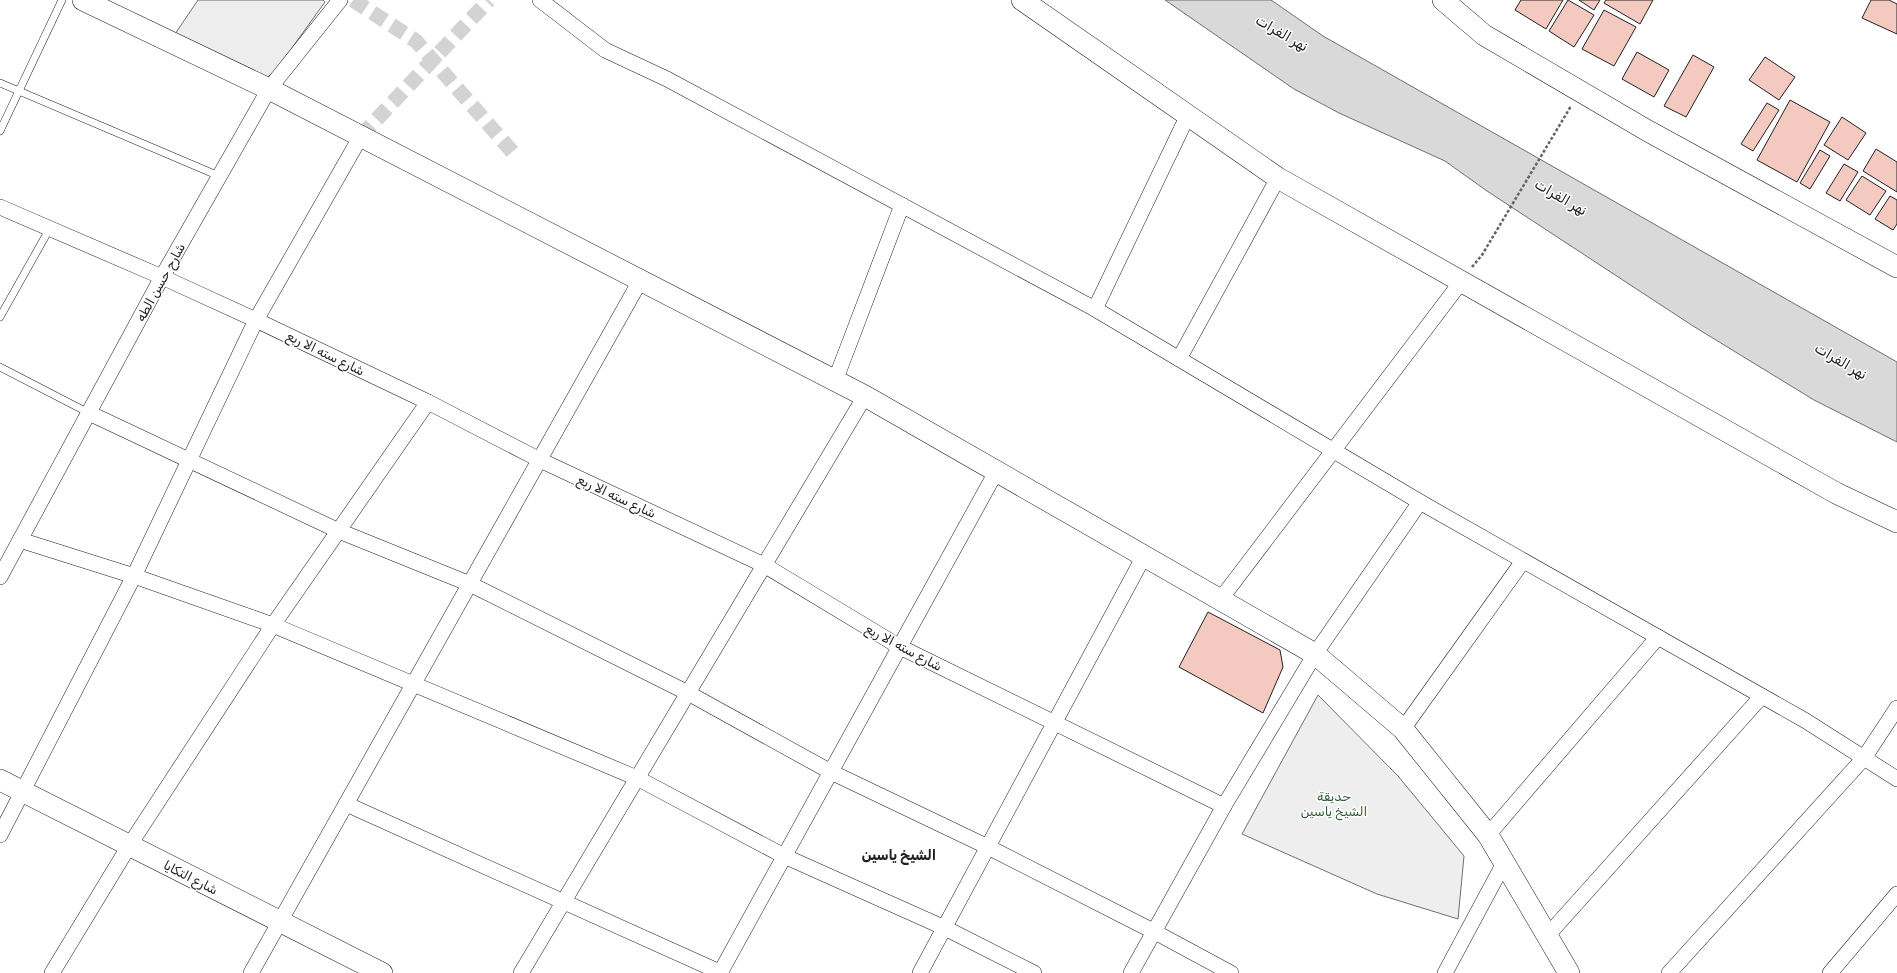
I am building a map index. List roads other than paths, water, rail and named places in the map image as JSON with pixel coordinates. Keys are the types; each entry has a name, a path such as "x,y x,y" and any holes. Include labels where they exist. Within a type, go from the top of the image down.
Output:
{"street":[{"path":"83,0 269,89 865,396 1315,654 1403,729 1488,835 1569,973"},
{"name":"شارح حسن الطه","path":"0,577 162,277 269,89 340,0"},
{"path":"540,0 605,50 667,79 1095,308 1420,502 1762,696 1897,779"},
{"path":"1022,0 1278,178 1836,493 1897,522"},
{"path":"1443,0 1484,35 1648,131 1897,267"},
{"path":"1095,308 1188,115"},
{"path":"0,835 134,576 256,320 361,136"},
{"path":"1179,359 1278,178"},
{"path":"835,381 902,205"},
{"name":"شارع سته الا ربع","path":"0,207 162,277 256,320 428,402 540,460 764,566 900,647 1224,806"},
{"path":"251,973 640,280"},
{"path":"1220,600 1461,282"},
{"path":"521,973 865,396"},
{"path":"52,973 129,846 273,625 428,402"},
{"path":"89,413 339,532 470,584 688,693 831,772 988,847 1232,973"},
{"path":"346,804 720,973 996,472"},
{"path":"1131,973 1153,931 1224,806 1315,654 1420,502"},
{"path":"20,540 134,576 273,625 637,778 784,856 944,928 1034,973"},
{"path":"920,973 1144,556"},
{"path":"1403,729 1523,561"},
{"path":"1488,835 1658,637"},
{"path":"1548,936 1762,696"},
{"path":"1669,973 1864,758 1897,708"},
{"name":"شارع التكايا","path":"0,780 382,973"},
{"path":"1445,973 1504,863"},
{"path":"1830,973 1897,894"}],"lane":[{"path":"0,131 62,0"},
{"path":"0,83 219,176"},
{"path":"0,317 50,228"},
{"path":"0,367 89,413"}],"water":[{"name":"نهر الفرات","path":"1165,0 1271,0 1323,36 1897,362 1897,442 1814,400 1693,326 1487,191 1445,161 1339,113 1294,89"}],"tunnel":[{"path":"353,0 416,41 516,156"},
{"path":"361,136 489,0"}],"district":[{"name":"الشيخ ياسين","path":"899,855"}],"park label":[{"name":"حديقة الشيخ ياسين","path":"1334,804"}]}
